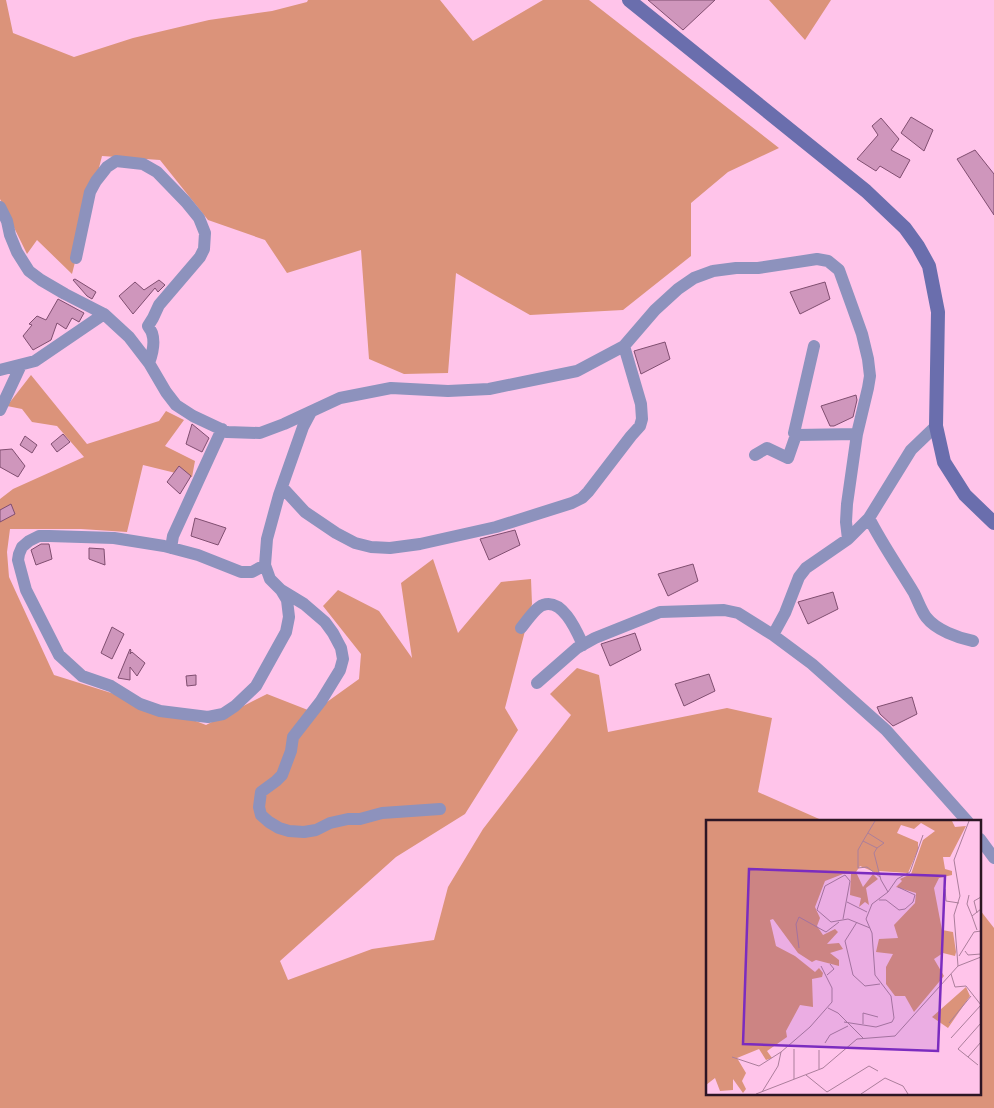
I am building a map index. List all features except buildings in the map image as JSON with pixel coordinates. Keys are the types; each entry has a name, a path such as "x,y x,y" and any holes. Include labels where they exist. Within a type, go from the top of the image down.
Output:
{"main road":[{"path":"629,0 866,191 905,228 918,246 929,266 938,312 936,426 944,462 965,495 994,523"}],"street":[{"path":"76,258 90,192 107,167 116,161 143,164 157,172 199,218 205,233 204,248 200,257 159,305 148,326 129,337"},
{"path":"0,207 17,252 29,271 65,294 104,314 129,337 149,363 176,405 193,416 227,432 260,433 340,398 391,388 448,391 489,389 578,371 624,346 655,310 678,289 694,278 713,271 736,268 758,268 817,259 828,261 839,270 862,334 870,376 857,434 847,504 846,522 848,539"},
{"path":"0,370 41,358 104,314"},
{"path":"148,326 152,334 153,344 149,363"},
{"path":"282,487 305,512 336,533 355,543 372,547 390,548 420,544 496,526 577,501 588,492 630,436 640,426 642,419 641,404 624,346"},
{"path":"755,455 767,448 788,458 796,435 794,433 814,346"},
{"path":"0,410 21,365"},
{"path":"311,412 303,427 282,487 267,539 265,565 270,579 325,622 341,648 343,659 340,670 321,702 293,737 291,751 282,775 261,792 259,807 261,815 279,828 304,832 316,830 330,823 348,819 360,819 382,813 440,809"},
{"path":"773,635 785,613 799,577 806,568 848,539 869,518 911,450 936,426"},
{"path":"171,548 173,536 222,429"},
{"path":"796,435 857,434"},
{"path":"869,518 882,543 915,594 926,617 935,626 959,638 973,641"},
{"path":"265,565 252,572 240,572 198,555 171,548 114,538 49,536 39,536 29,541 22,547 18,560 26,590 59,656 82,676 111,686 140,704 160,711 208,717 223,714 235,706 256,686 286,632 289,616 287,600 282,590"},
{"path":"521,628 543,605 551,605 559,608 568,616 583,645"},
{"path":"537,683 577,648 595,638 660,612 724,610 738,614 773,635 812,664 886,730 966,820"},
{"path":"982,842 994,858"}],"shaded area":[{"path":"0,0 6,0 13,33 74,57 133,38 209,20 272,11 307,2 308,0 440,0 473,41 543,0 589,0 779,148 728,172 691,203 691,256 623,310 530,315 456,273 448,373 404,374 369,359 361,250 287,273 265,240 208,220 160,160 102,156 72,274 37,240 27,254 0,199"},
{"path":"769,0 831,0 805,40"},
{"path":"31,375 87,444 159,421 166,411 184,420 165,446 195,461 192,477 143,465 127,532 81,529 10,529 7,552 9,577 54,675 175,713 206,725 267,694 313,712 359,679 361,654 323,606 338,590 379,611 412,658 401,583 433,559 458,633 501,582 531,579 532,604 505,708 518,730 465,814 396,857 280,961 288,980 372,949 434,940 448,887 483,829 571,715 550,694 577,668 599,675 608,732 727,708 772,718 758,792 821,820 706,820 706,1096 982,1096 982,913 994,928 994,1108 0,1108 0,499 13,489 84,457 57,426 32,422 22,409 7,406"}]}
